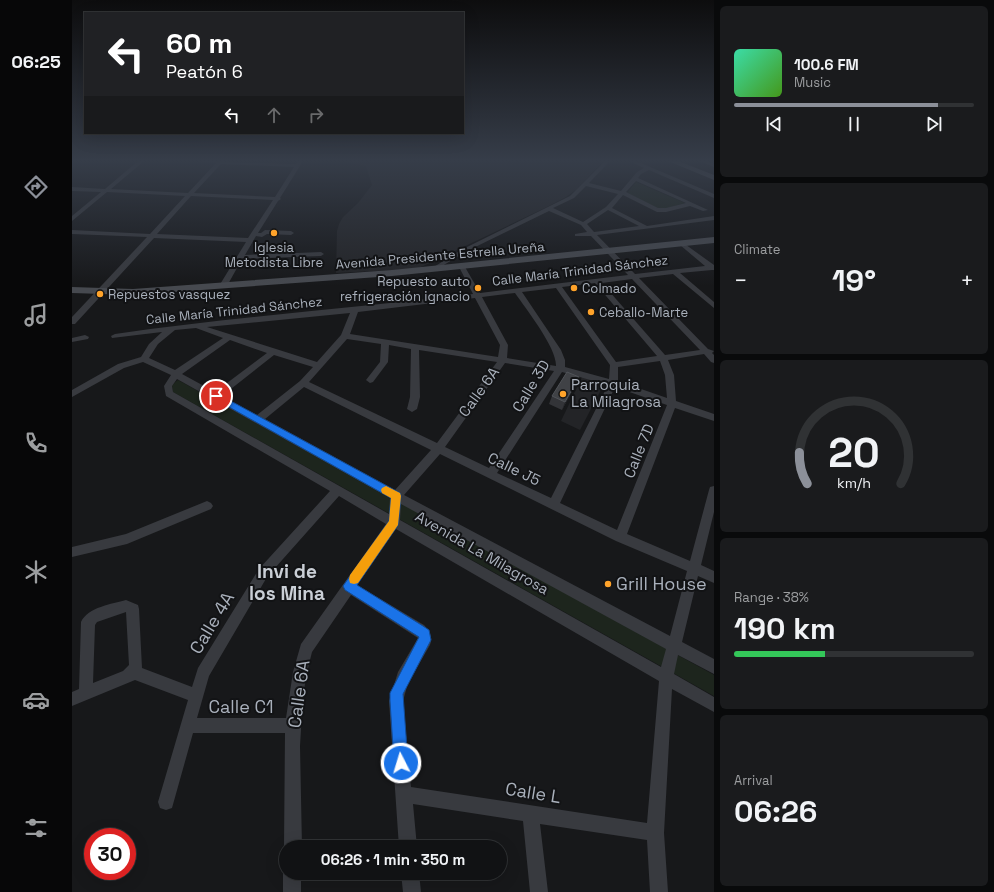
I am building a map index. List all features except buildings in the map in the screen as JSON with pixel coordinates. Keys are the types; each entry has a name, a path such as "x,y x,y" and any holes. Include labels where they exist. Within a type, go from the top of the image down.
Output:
{"main road":[{"name":"Avenida Presidente Estrella Ureña","path":"72,290 133,292 432,270 714,240"}],"street":[{"path":"72,219 92,203"},
{"path":"72,322 184,203"},
{"path":"223,286 250,240 276,203"},
{"path":"432,270 482,242 562,203"},
{"path":"583,224 608,208 613,203"},
{"path":"642,203 657,210 666,210 690,204"},
{"path":"687,203 705,210"},
{"path":"608,208 645,227"},
{"path":"550,209 583,224 609,252 710,351 714,360"},
{"path":"577,235 714,218"},
{"path":"72,232 250,240"},
{"path":"254,234 262,234 265,232 291,233"},
{"path":"682,244 713,268"},
{"path":"240,257 321,254"},
{"name":"Calle 6A","path":"396,496 438,450 502,361 504,345 462,267"},
{"name":"Calle María Trinidad Sánchez","path":"115,336 173,328 355,310 674,271 713,268"},
{"path":"674,271 714,306"},
{"name":"Calle 7D","path":"596,280 669,367 672,405 620,537"},
{"path":"553,505 613,383 614,365 558,285"},
{"name":"Calle 3D","path":"490,474 560,369 561,363 560,356 517,290"},
{"path":"258,419 303,383 319,366 345,336 355,310"},
{"path":"195,326 319,366"},
{"path":"72,394 121,366 144,359 147,349 173,328"},
{"path":"345,336 560,369 613,383 672,405 714,418"},
{"path":"72,340 85,337"},
{"path":"176,374 230,337"},
{"path":"370,380 384,362 385,342"},
{"path":"412,409 415,398 415,347"},
{"path":"614,365 710,351"},
{"path":"216,396 273,352"},
{"name":"Avenida La Milagrosa","path":"144,359 176,374 396,496 714,667"},
{"name":"Avenida La Milagrosa","path":"176,374 168,386 169,394 666,676 714,705"},
{"name":"Calle J5","path":"303,383 438,450 620,537 714,577"},
{"name":"Calle 4A","path":"166,802 203,673 263,573 338,490"},
{"path":"659,892 655,832 666,676 694,568 711,514 714,490"},
{"path":"394,522 396,496"},
{"path":"72,552 127,538 207,506"},
{"name":"Calle 6A","path":"293,840 294,725 299,669 306,649 394,522"},
{"path":"349,586 419,630 424,635 425,640 397,693 396,701 407,840"},
{"path":"72,699 128,676 132,672 136,666 133,609 126,606 93,617 88,622 86,693"},
{"path":"132,672 196,696"},
{"name":"Calle C1","path":"188,726 294,725"},
{"name":"Calle L","path":"404,794 655,832"},
{"path":"531,813 539,892"},
{"path":"292,880 292,892"},
{"path":"411,880 412,892"}],"shaded area":[{"path":"358,203 555,203 417,269 336,273 337,231 339,224 343,217"},
{"path":"646,203 685,203 665,209 657,208"},
{"path":"583,375 604,384 580,430 561,421"},
{"path":"178,380 714,675 714,696 173,392 172,385"}],"slow traffic":[{"path":"354,579 394,522 396,496 386,490"}],"place":[{"name":"Iglesia Metodista Libre","path":"274,233"},
{"name":"Repuesto auto refrigeración ignacio","path":"478,288"},
{"name":"Colmado","path":"574,288"},
{"name":"Repuestos vasquez","path":"100,294"},
{"name":"Ceballo-Marte","path":"591,312"},
{"name":"Parroquia La Milagrosa","path":"563,394"},
{"name":"Grill House","path":"608,584"}],"district":[{"name":"Invi de los Mina","path":"287,582"}],"route":[{"path":"216,396 396,496 394,522 349,586 419,630 424,635 425,640 397,693 396,701 401,763"}]}
